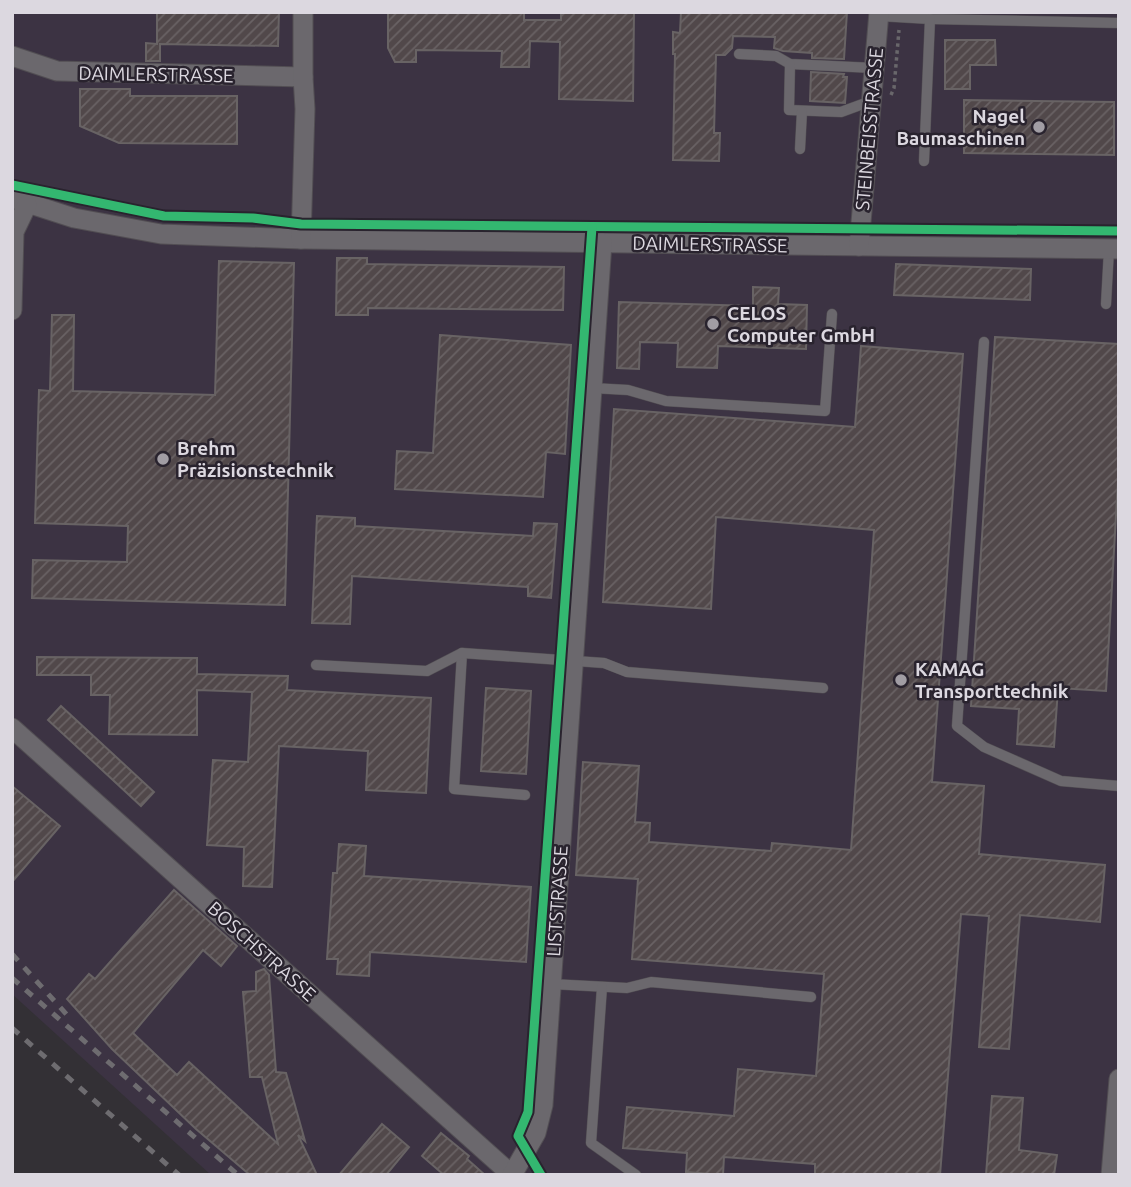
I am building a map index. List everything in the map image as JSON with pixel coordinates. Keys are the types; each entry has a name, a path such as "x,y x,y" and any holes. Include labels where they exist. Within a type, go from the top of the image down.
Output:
{"street":[{"path":"301,239 305,109 303,12"},
{"name":"STEINBEISSTRASSE","path":"859,246 879,14"},
{"name":"DAIMLERSTRASSE","path":"12,56 57,71 303,77"},
{"path":"12,310 14,232 20,201"},
{"name":"DAIMLERSTRASSE","path":"20,201 106,226 161,234 301,239 1114,249"},
{"name":"LISTSTRASSE","path":"512,1175 536,1133 543,1105 602,243"},
{"name":"BOSCHSTRASSE","path":"12,728 512,1175"},
{"path":"1111,1175 1119,1079"}],"lane":[{"path":"879,14 930,19 1119,23"},
{"path":"924,161 930,19"},
{"path":"739,54 776,56 790,64 874,68"},
{"path":"790,64 789,110 841,112 871,108"},
{"path":"800,149 802,111"},
{"path":"1106,304 1114,249"},
{"path":"593,388 628,390 666,401 825,411 832,314"},
{"path":"984,342 957,726 984,747 1061,781 1119,786"},
{"path":"462,653 454,789 525,795"},
{"path":"316,665 427,671 462,653 574,660 604,663 627,672 823,688"},
{"path":"551,984 627,988 651,982 811,997"},
{"path":"602,987 591,1143 636,1175"}],"shaded area":[{"path":"12,12 1119,12 1119,1175 211,1175 12,994"}],"building":[{"path":"157,12 279,12 278,46 160,44 160,61 146,61 146,43 157,44"},
{"path":"388,12 524,12 524,20 561,20 561,12 634,12 633,101 559,99 560,42 530,41 529,67 501,67 502,51 416,50 416,62 395,62 388,48"},
{"path":"681,12 847,12 844,59 812,58 812,53 783,51 774,48 775,37 733,36 732,48 725,55 716,55 714,133 720,133 719,161 673,160 673,32 680,33"},
{"name":"Nagel Baumaschinen","path":"945,40 995,40 996,65 970,65 970,89 945,89"},
{"path":"811,72 844,74 843,77 847,77 845,103 810,101"},
{"path":"80,89 130,89 130,96 237,96 237,144 119,143 80,126"},
{"name":"Nagel Baumaschinen","path":"964,100 1114,102 1114,155 964,153"},
{"path":"337,258 367,258 367,264 564,267 563,310 368,308 368,315 336,315"},
{"name":"Brehm Präzisionstechnik","path":"219,261 294,263 285,605 32,598 33,560 127,562 128,526 35,523 39,390 50,391 52,315 74,315 73,391 215,395"},
{"path":"896,264 1031,269 1030,300 894,295"},
{"name":"CELOS Computer GmbH","path":"753,287 779,288 778,304 807,305 806,349 718,346 717,368 677,367 678,343 640,342 639,369 617,368 619,302 753,306"},
{"path":"440,335 571,345 565,454 546,452 543,497 395,489 397,451 433,453"},
{"path":"995,337 1119,344 1119,463 1106,691 1058,688 1054,747 1017,744 1019,709 971,706"},
{"path":"861,346 963,354 932,782 984,786 979,854 1105,865 1100,922 1020,915 1009,1049 979,1047 989,916 961,914 940,1175 815,1175 815,1164 724,1157 723,1175 686,1172 687,1153 623,1148 627,1107 734,1116 738,1069 816,1076 824,974 632,959 638,879 576,875 583,762 639,766 635,822 650,823 649,842 771,851 772,843 851,850 874,530 716,517 711,609 603,602 614,409 855,427"},
{"path":"317,516 355,518 355,526 533,536 534,523 557,524 551,598 528,596 528,587 352,576 350,624 312,623"},
{"path":"37,657 197,658 197,674 288,676 287,690 431,698 426,793 366,790 368,751 279,746 272,887 243,886 244,847 207,845 213,760 248,762 252,692 197,690 197,735 109,734 110,695 91,695 91,675 37,675"},
{"path":"486,688 531,691 526,774 481,771"},
{"path":"61,706 154,792 141,806 48,720"},
{"path":"12,786 60,826 12,882"},
{"path":"339,844 366,846 364,876 531,887 526,962 370,952 369,976 337,974 338,959 327,959 333,873 337,873"},
{"path":"174,890 237,946 221,966 203,950 133,1033 177,1075 189,1062 278,1144 262,1077 250,1077 243,992 256,991 256,972 264,969 269,975 276,1072 286,1073 305,1141 298,1135 317,1175 250,1175 196,1129 112,1049 67,999 89,974 95,979"},
{"path":"992,1096 1023,1098 1019,1150 1057,1155 1054,1175 986,1175"},
{"path":"382,1124 409,1147 386,1175 339,1175"},
{"path":"441,1133 469,1156 467,1159 485,1175 444,1175 422,1156"}],"railway":[{"path":"12,954 68,1016"},
{"path":"12,978 238,1175"},
{"path":"12,1028 179,1175"}],"cycle path":[{"path":"12,185 164,216 253,218 301,224 1119,231"},
{"path":"541,1175 518,1136 528,1112 592,227"}],"place":[{"name":"Nagel Baumaschinen","path":"1039,127"},
{"name":"CELOS Computer GmbH","path":"713,324"},
{"name":"Brehm Präzisionstechnik","path":"163,459"},
{"name":"KAMAG Transporttechnik","path":"901,680"}]}
